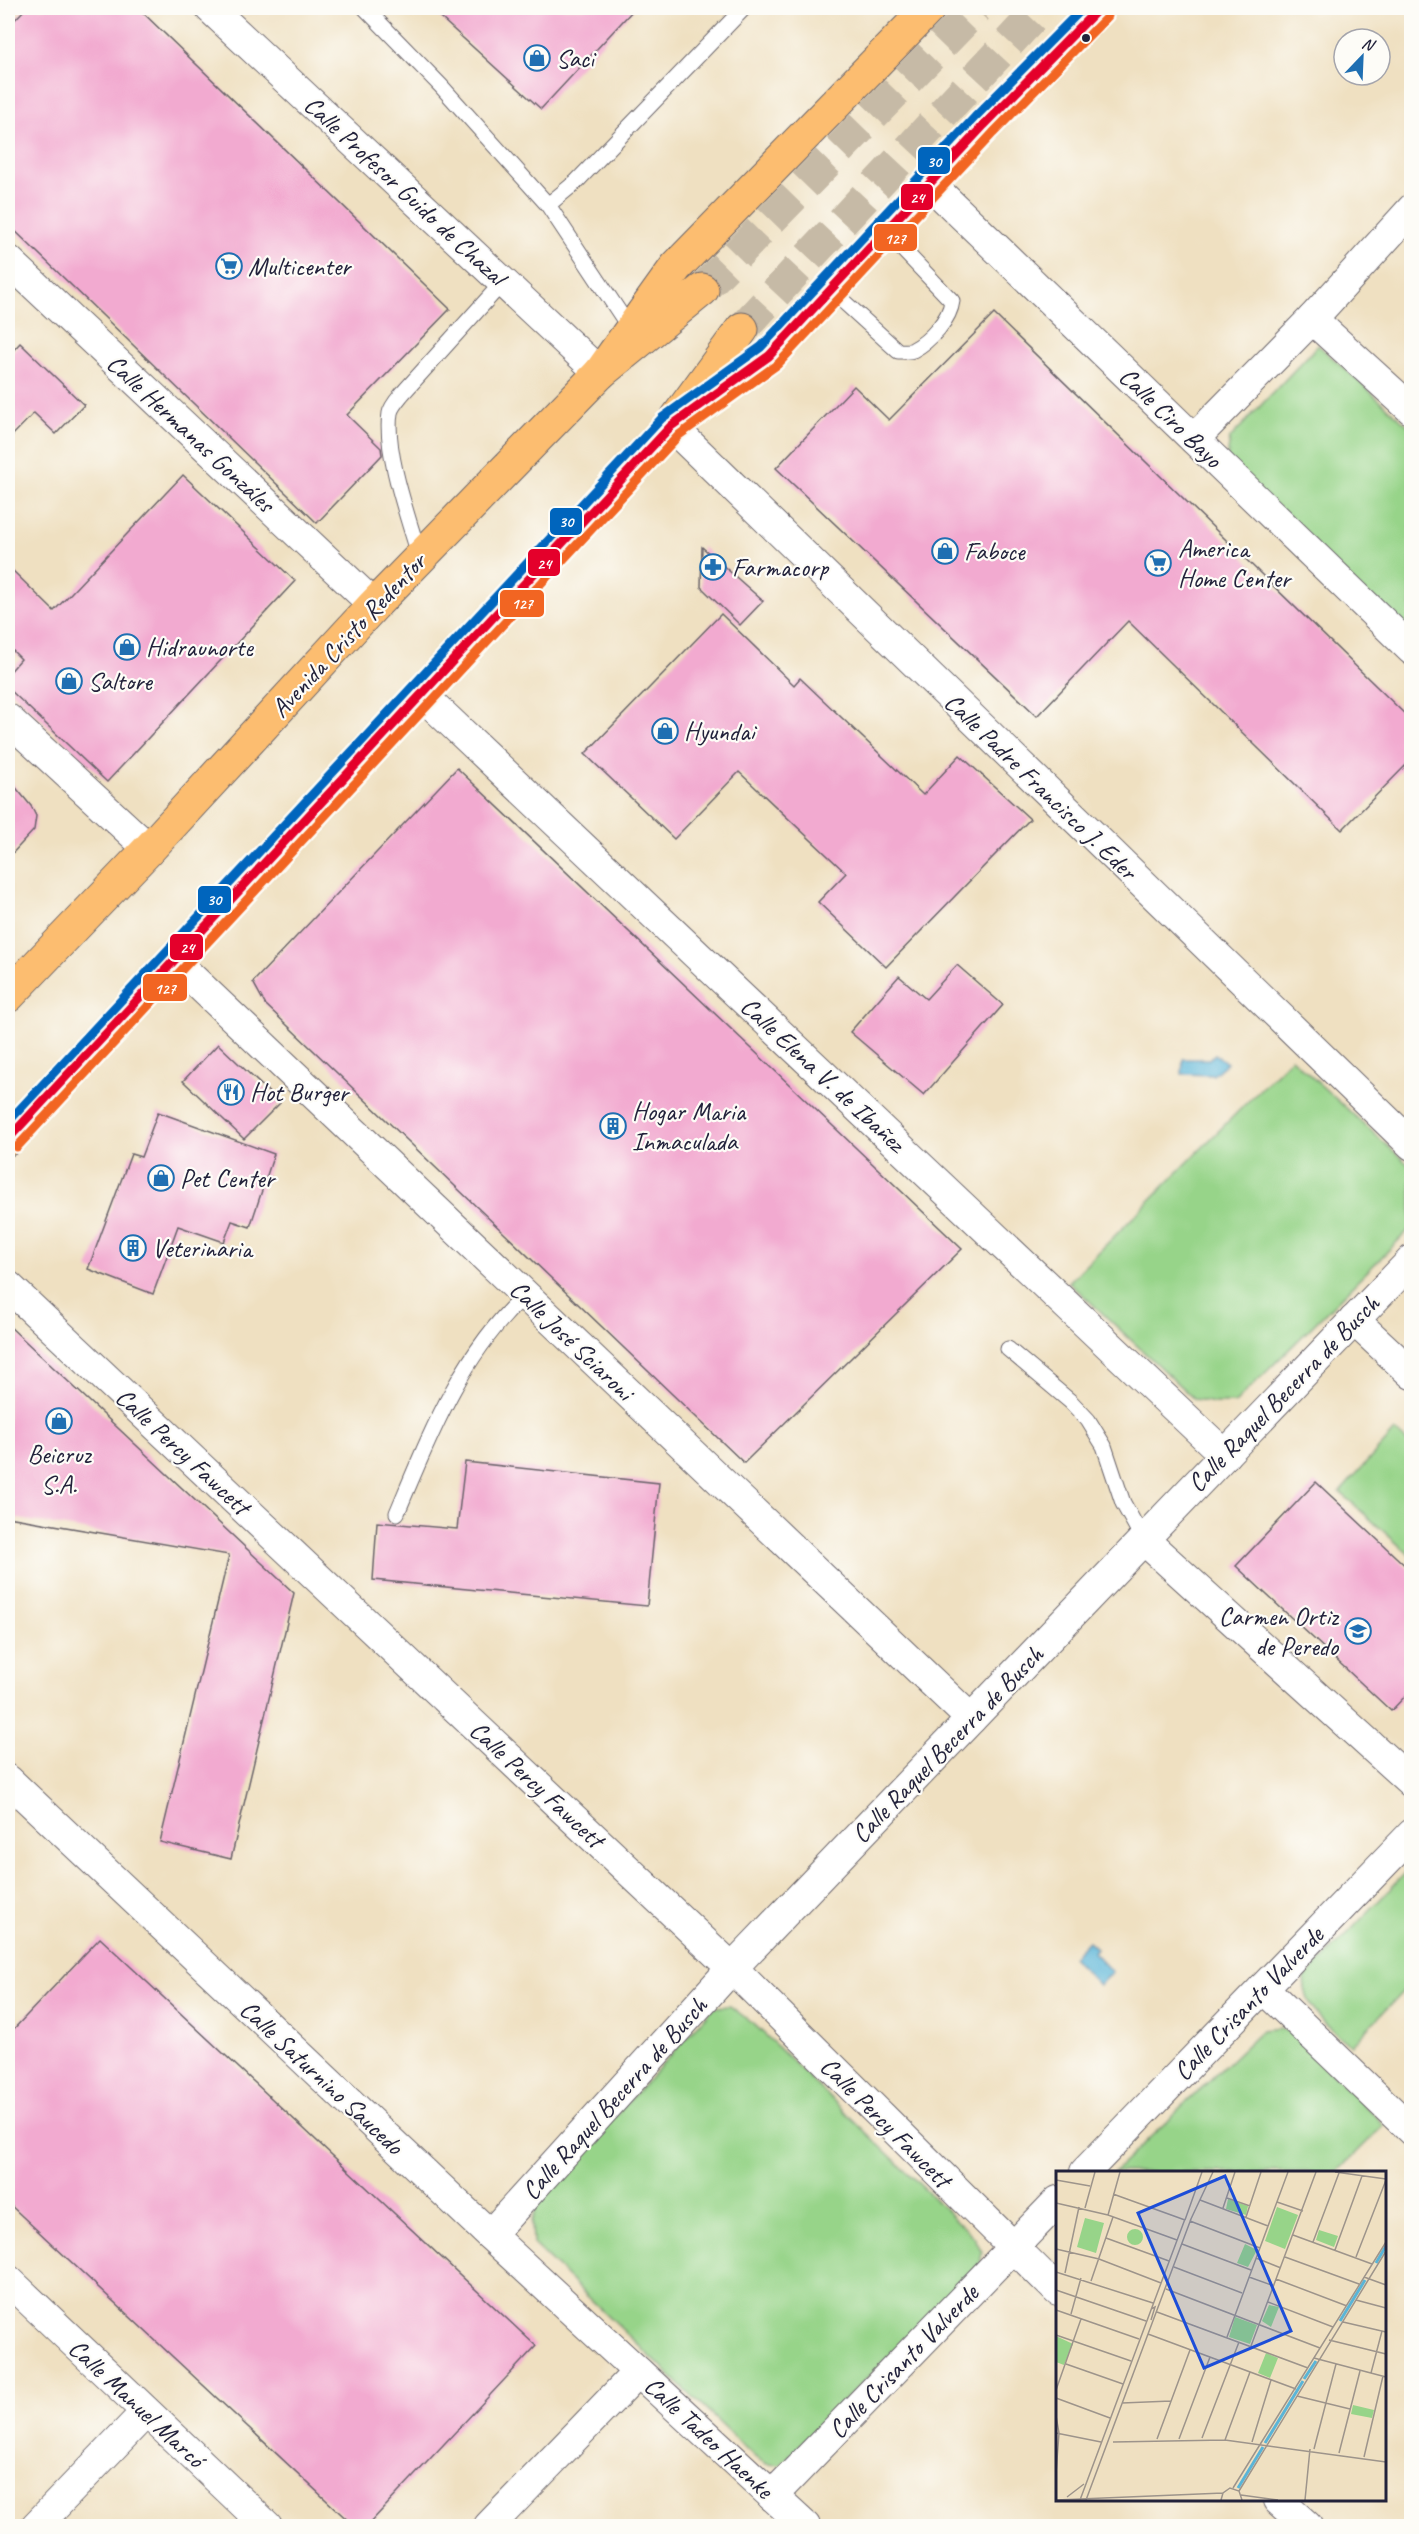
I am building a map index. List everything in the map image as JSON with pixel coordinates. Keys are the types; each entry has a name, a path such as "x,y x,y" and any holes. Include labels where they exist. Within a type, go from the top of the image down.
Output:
{"main road":[{"path":"600,373 676,267 929,8"},
{"path":"670,426 769,356 1099,8"},
{"name":"Avenida Cristo Redentor","path":"8,996 149,849 374,605 600,373 702,290"},
{"path":"8,1139 670,426 742,329"}],"street":[{"name":"Calle Profesor Guido de Chazal","path":"210,8 600,373"},
{"name":"Calle Ciro Bayo","path":"930,184 1412,650"},
{"path":"1194,439 1312,319 1412,209"},
{"name":"Calle Hermanas Gonzáles","path":"8,260 374,605"},
{"path":"1312,319 1412,410"},
{"name":"Calle Padre Francisco J. Eder","path":"670,426 1412,1145"},
{"name":"Calle Elena V. de Ibañez","path":"421,694 1225,1455"},
{"path":"8,719 149,849"},
{"name":"Calle José Sciaroni","path":"173,960 971,1719"},
{"name":"Calle Raquel Becerra de Busch","path":"490,2235 732,1968 1412,1260"},
{"name":"Calle Percy Fawcett","path":"8,1286 732,1968 1056,2289"},
{"path":"1354,1320 1412,1374"},
{"path":"1143,1539 1412,1784"},
{"name":"Calle Saturnino Saucedo","path":"8,1780 638,2372"},
{"name":"Calle Crisanto Valverde","path":"1086,2171 1412,1834"},
{"path":"1263,1988 1412,2131"},
{"name":"Calle Crisanto Valverde","path":"772,2496 1056,2203"},
{"name":"Calle Manuel Marcó","path":"8,2280 267,2526"},
{"name":"Calle Tadeo Haenke","path":"489,2526 638,2372 805,2526"},
{"path":"36,2526 146,2412"},
{"path":"1280,2501 1307,2526"}],"lane":[{"path":"365,8 441,86 548,205 631,330"},
{"path":"548,205 577,181 744,8"},
{"path":"831,291 898,351 912,351 934,332 951,313 952,300 886,232"},
{"path":"420,558 398,479 391,437 390,411 402,394 503,282"},
{"path":"397,1513 441,1413 470,1360 488,1333 525,1295"},
{"path":"1008,1349 1089,1420 1104,1446 1120,1494 1143,1539"}],"green space":[{"path":"1318,345 1411,428 1411,644 1226,465 1230,438"},
{"path":"1291,1058 1411,1167 1411,1228 1235,1403 1214,1403 1194,1399 1069,1282"},
{"path":"1395,1431 1411,1445 1411,1556 1340,1492"},
{"path":"1411,1867 1411,1983 1351,2046 1313,2009 1305,1990 1304,1979"},
{"path":"730,2006 754,2024 974,2237 982,2252 980,2265 780,2465 767,2464 756,2458 533,2244 532,2221 539,2201 714,2007"},
{"path":"1280,2028 1294,2034 1384,2125 1338,2171 1115,2171 1262,2030"}],"water":[{"path":"1215,1054 1227,1063 1213,1075 1182,1074 1183,1059 1209,1059"},
{"path":"1088,1941 1096,1948 1093,1952 1112,1972 1099,1985 1072,1957"}],"building":[{"name":"Multicenter","path":"26,8 138,8 450,309 347,415 381,448 382,455 317,523 8,224 8,27"},
{"name":"Saci","path":"430,8 635,8 541,109"},
{"name":"America Home Center","path":"994,314 1412,721 1412,759 1342,830 1128,621 1037,716 776,468 854,386 889,420"},
{"path":"20,343 84,405 56,434 34,413 8,440 8,356"},
{"path":"183,475 295,581 107,782 8,688 8,674 21,659 8,646 8,566 54,611"},
{"name":"Farmacorp","path":"702,547 763,601 740,625 701,587"},
{"path":"721,614 794,685 800,678 923,795 960,755 1030,819 886,967 818,902 846,873 739,772 674,839 585,754"},
{"name":"Hogar Maria Inmaculada","path":"457,768 962,1249 744,1463 265,1004 253,982"},
{"path":"8,778 31,806 36,816 34,830 8,858"},
{"path":"957,965 1003,1005 924,1095 850,1032 899,976 926,999"},
{"name":"Hot Burger","path":"218,1044 280,1103 244,1139 183,1081"},
{"path":"158,1112 274,1154 250,1227 232,1221 224,1242 178,1226 153,1294 88,1269 131,1154 141,1157"},
{"path":"8,1325 294,1593 231,1859 160,1842 229,1555 8,1517"},
{"path":"465,1462 659,1483 647,1606 373,1580 377,1522 457,1529"},
{"name":"Carmen Ortiz de Peredo","path":"1316,1482 1412,1572 1412,1689 1391,1711 1236,1566"},
{"path":"100,1938 536,2346 367,2526 354,2526 8,2203 8,2035"}],"tunnel":[{"path":"702,290 977,8"},
{"path":"742,329 1041,8"}],"transit line":[{"name":"30","path":"8,1122 662,418 761,347 975,117 1083,8"},
{"name":"24","path":"8,1139 671,426 769,356 984,125 1099,8"},
{"name":"127","path":"17,1147 679,435 778,364 993,133 1108,16"}],"place":[{"name":"Saci","path":"537,58"},
{"name":"Multicenter","path":"229,266"},
{"name":"Faboce","path":"945,551"},
{"name":"America Home Center","path":"1158,563"},
{"name":"Farmacorp","path":"713,567"},
{"name":"Hidraunorte","path":"127,647"},
{"name":"Saltore","path":"69,681"},
{"name":"Hyundai","path":"665,731"},
{"name":"Hot Burger","path":"231,1092"},
{"name":"Hogar Maria Inmaculada","path":"613,1126"},
{"name":"Pet Center","path":"161,1178"},
{"name":"Veterinaria","path":"133,1248"},
{"name":"Beicruz S.A.","path":"59,1421"},
{"name":"Carmen Ortiz de Peredo","path":"1358,1631"}]}
